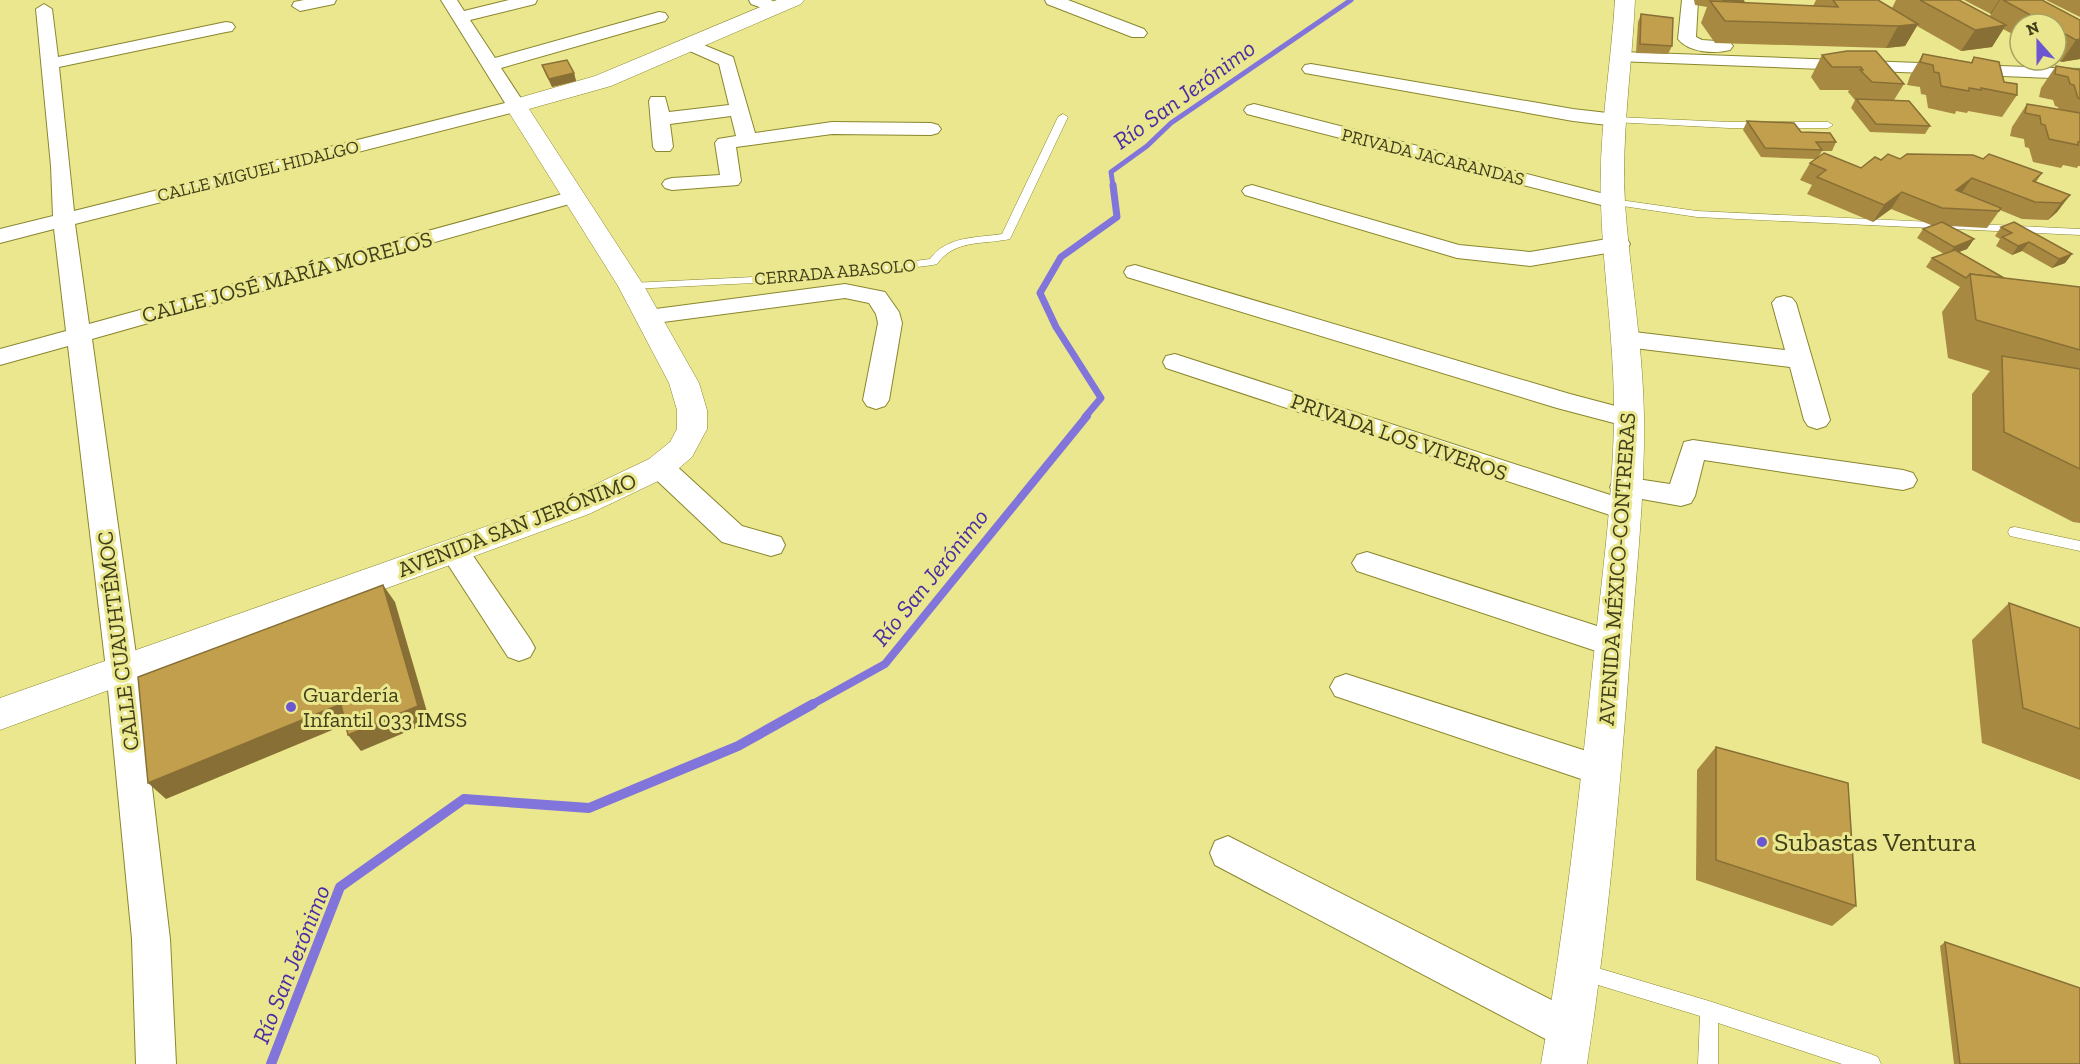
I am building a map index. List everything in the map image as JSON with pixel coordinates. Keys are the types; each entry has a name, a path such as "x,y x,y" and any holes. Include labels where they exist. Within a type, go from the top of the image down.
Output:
{"main road":[{"name":"AVENIDA MÉXICO-CONTRERAS","path":"1566,1047 1579,972 1602,771 1629,418 1626,339 1613,202 1616,120 1623,57 1625,0"},
{"path":"516,106 603,81 689,45 776,3"},
{"name":"AVENIDA SAN JERÓNIMO","path":"0,714 578,506 660,467 681,449 692,429 692,410 684,383 631,285 516,106"}],"street":[{"path":"300,6 327,0"},
{"path":"449,0 516,106"},
{"path":"460,17 529,0"},
{"path":"1053,0 1138,33"},
{"path":"1690,0 1687,39 1699,45 2008,56"},
{"name":"CALLE CUAUHTÉMOC","path":"44,9 64,220 122,669 151,939 156,1064"},
{"path":"490,65 659,17"},
{"path":"50,64 226,27"},
{"path":"689,45 726,61 747,140"},
{"path":"1623,57 2080,74"},
{"path":"1311,69 1573,115 1616,120"},
{"name":"CALLE MIGUEL HIDALGO","path":"0,236 516,106"},
{"path":"663,147 659,110 739,109"},
{"name":"PRIVADA JACARANDAS","path":"1254,110 1613,202"},
{"path":"672,184 730,181 725,143 832,128 931,129"},
{"path":"1252,191 1457,251 1530,259 1618,244"},
{"name":"CALLE JOSÉ MARÍA MORELOS","path":"0,357 573,197"},
{"path":"1135,272 1566,402 1629,418"},
{"path":"648,317 845,291 877,297 890,317 889,335 882,359 876,400"},
{"path":"1784,303 1817,420"},
{"path":"1626,339 1800,360"},
{"name":"PRIVADA LOS VIVEROS","path":"1175,362 1624,499 1681,496 1693,449 1903,480"},
{"path":"660,467 732,534 771,545"},
{"path":"455,552 519,648"},
{"path":"1368,563 1611,643"},
{"path":"1346,687 1602,771"},
{"path":"1228,853 1566,1047"}],"lane":[{"name":"CERRADA ABASOLO","path":"631,285 814,277 933,262 941,251 951,245 1006,237 1064,117"},
{"path":"1616,120 1828,125"},
{"path":"1613,202 1643,208 1708,215 2080,232"},
{"path":"2015,532 2080,546"},
{"path":"1579,972 1709,1010 1871,1064"},
{"path":"1708,1064 1709,1010"}],"building":[{"path":"1833,0 1878,0 1918,24 1898,26 1725,21 1710,1 1838,7"},
{"path":"1920,0 1959,0 2006,25 1975,30"},
{"path":"2003,0 2042,0 2065,12 2025,12"},
{"path":"1641,14 1673,18 1672,46 1640,44"},
{"path":"2068,14 2080,20 2080,39 2076,40 2068,36"},
{"path":"1847,51 1876,51 1904,84 1872,82 1860,70 1863,70 1861,67 1832,67 1822,55"},
{"path":"1923,54 1972,63 1974,57 1999,62 2004,82 2017,84 2017,95 1981,88 1981,90 1969,88 1969,91 1941,86 1939,73 1934,72 1933,65 1920,62"},
{"path":"567,60 574,73 549,79 542,65"},
{"path":"2068,68 2080,70 2080,99 2068,77 2055,74 2055,72 2068,72"},
{"path":"1856,99 1909,101 1930,126 1876,124"},
{"path":"2027,104 2080,113 2080,142 2078,145 2049,139 2045,125 2041,124 2040,116 2025,113"},
{"path":"1747,121 1794,123 1801,132 1830,133 1836,142 1816,142 1822,150 1765,148"},
{"path":"1824,153 1861,168 1875,157 1881,160 1888,154 1900,159 1907,154 1973,155 1983,159 1989,154 2042,173 2033,181 2070,195 2061,203 2035,202 1972,178 1956,190 2001,208 1999,211 1942,208 1902,192 1884,205 1817,177 1826,170 1810,163"},
{"path":"1942,222 1974,239 1954,247 1923,229"},
{"path":"2014,222 2072,254 2059,259 2029,242 2018,246 2002,237 2012,233 2001,227"},
{"path":"1955,250 2004,278 1970,274 1966,278 1932,258"},
{"path":"1970,274 2080,287 2080,350 1976,320"},
{"path":"2002,356 2080,369 2080,469 2004,432"},
{"name":"Guardería Infantil 033 IMSS","path":"383,585 418,706 348,735 341,704 148,783 138,677"},
{"path":"2009,603 2080,628 2080,729 2023,708"},
{"name":"Subastas Ventura","path":"1716,747 1848,783 1856,906 1716,860"},
{"path":"1945,942 2080,988 2080,1064 1960,1064"}],"waterway":[{"name":"Río San Jerónimo","path":"1113,186 1111,172 1147,146 1171,123 1351,0"},
{"name":"Río San Jerónimo","path":"1085,417 1101,398 1056,327 1040,293 1061,257 1117,217 1113,185"},
{"name":"Río San Jerónimo","path":"811,705 885,664 1087,416"},
{"name":"Río San Jerónimo","path":"271,1064 340,887 464,799 589,808 738,746 813,704"}],"place":[{"name":"Guardería Infantil 033 IMSS","path":"291,707"},
{"name":"Subastas Ventura","path":"1762,842"}]}
